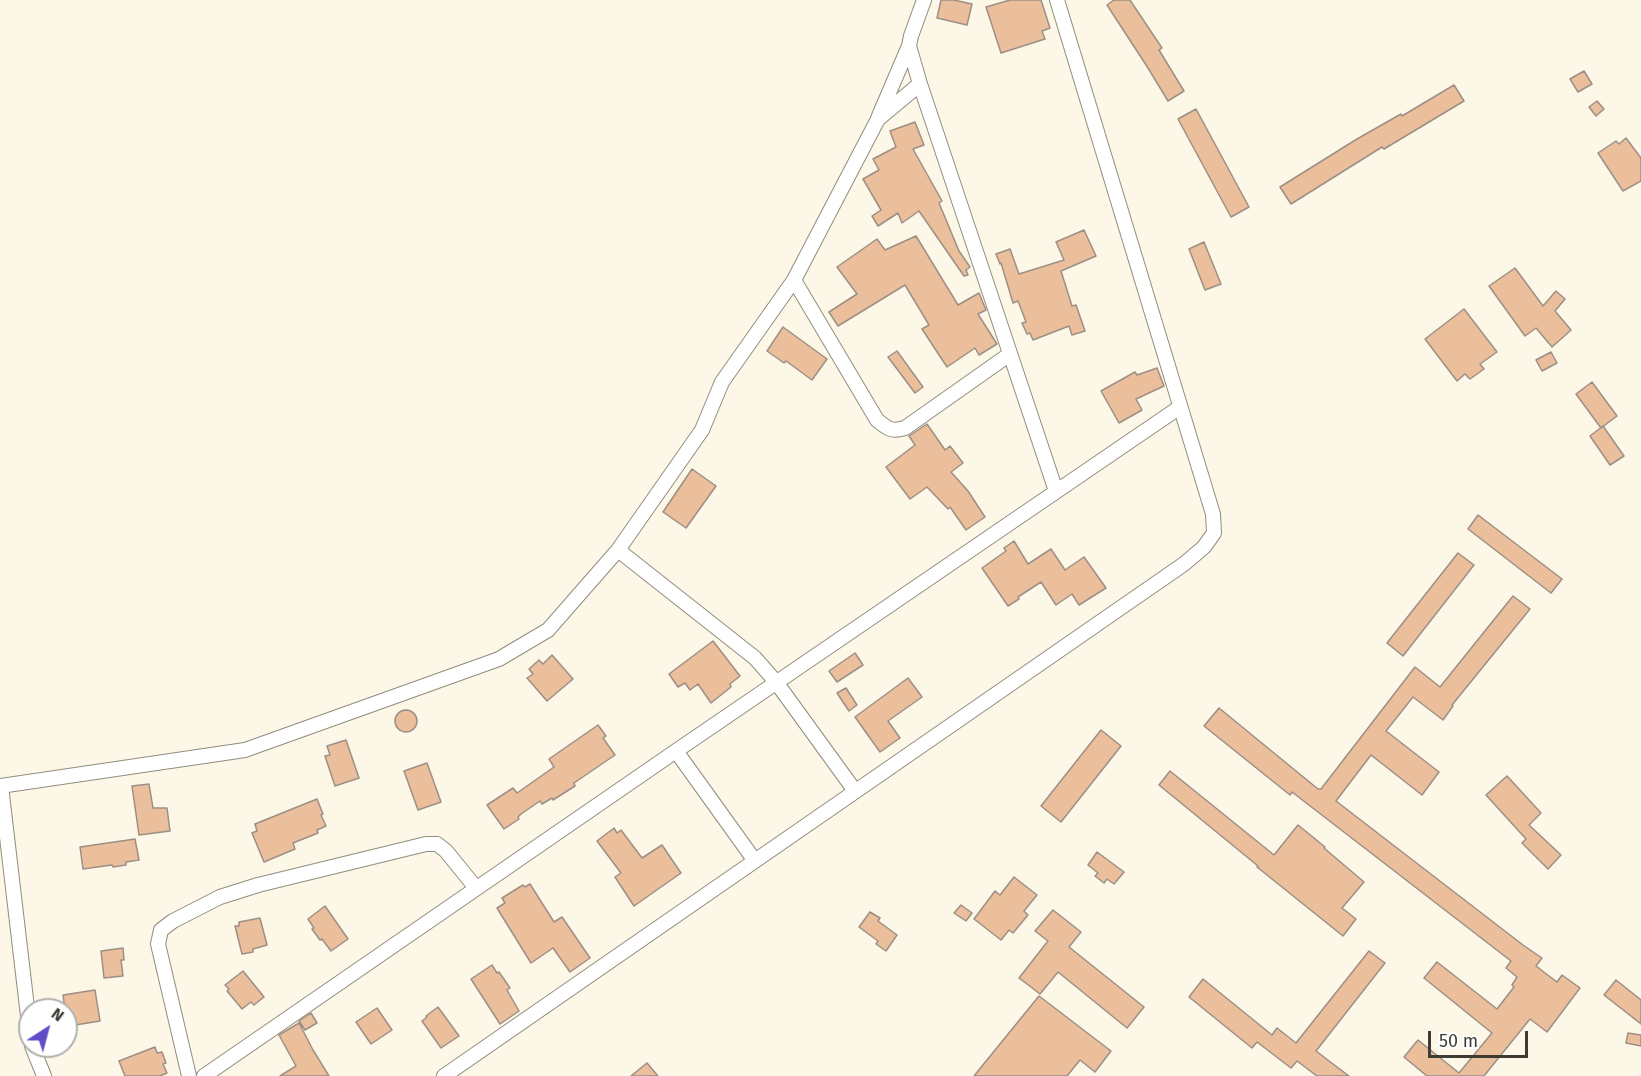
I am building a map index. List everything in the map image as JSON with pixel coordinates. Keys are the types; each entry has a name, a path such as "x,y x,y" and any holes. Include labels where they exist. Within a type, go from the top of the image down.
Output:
{"street":[{"path":"26,998 0,786 244,750 499,659 548,630 618,550 702,430 722,382 794,280 878,119 909,46 924,0"},
{"path":"444,1076 1184,564 1204,547 1214,533 1213,514 1058,0"},
{"path":"909,46 1056,491"},
{"path":"878,119 920,84"},
{"path":"794,280 877,420 888,429 905,428 1010,354"},
{"path":"204,1076 1180,407"},
{"path":"618,550 755,658 776,682 855,791"},
{"path":"676,751 755,861"},
{"path":"189,1076 158,944 161,930 167,926 220,897 258,885 426,844 437,844 446,851 476,888"},
{"path":"37,1058 44,1076"}],"building":[{"path":"941,0 972,4 967,25 937,18"},
{"path":"1010,0 1041,0 1050,28 1042,31 1045,39 1001,53 986,7"},
{"path":"1114,0 1130,0 1162,48 1159,50 1184,91 1168,101 1107,5"},
{"path":"1584,71 1592,84 1578,92 1570,79"},
{"path":"1454,85 1464,101 1384,149 1382,147 1291,204 1280,187 1357,139"},
{"path":"1597,101 1604,109 1596,116 1589,107"},
{"path":"1196,109 1249,207 1231,217 1178,119"},
{"path":"915,122 924,145 913,149 942,201 939,203 959,251 970,267 966,270 968,275 964,276 919,211 902,223 898,213 878,226 872,216 881,210 863,179 879,170 873,159 896,147 890,131"},
{"path":"1626,138 1641,158 1641,181 1623,191 1598,153 1616,141 1619,144"},
{"path":"1084,230 1096,256 1061,271 1072,306 1076,305 1085,331 1072,335 1069,326 1033,340 1022,323 1026,322 1018,301 1013,303 996,254 1010,249 1019,274 1064,260 1056,242"},
{"path":"916,236 958,305 979,293 986,310 978,314 997,344 979,355 975,348 947,367 922,329 929,325 905,285 838,326 829,312 857,294 837,267 877,239 885,250"},
{"path":"1204,242 1221,284 1205,290 1189,249"},
{"path":"1515,268 1543,306 1556,291 1565,299 1555,311 1571,330 1552,347 1536,328 1525,336 1489,286"},
{"path":"1464,309 1497,352 1480,364 1484,369 1470,379 1465,374 1457,381 1425,339"},
{"path":"783,327 827,359 812,380 786,361 784,363 767,351"},
{"path":"897,351 923,387 915,393 888,357"},
{"path":"1551,352 1557,363 1542,371 1536,360"},
{"path":"1157,368 1164,386 1136,399 1142,410 1119,423 1101,391 1135,372 1137,375"},
{"path":"1592,382 1617,416 1601,428 1576,394"},
{"path":"927,424 945,450 950,446 963,463 951,472 968,491 985,517 966,530 950,507 948,509 927,487 910,499 886,467 915,445 909,436"},
{"path":"1603,426 1624,456 1610,465 1590,436"},
{"path":"692,469 716,486 686,528 663,512"},
{"path":"1478,515 1562,579 1551,593 1468,529"},
{"path":"1014,541 1028,564 1051,549 1065,570 1084,557 1106,588 1079,605 1072,594 1056,605 1041,582 1008,606 982,568 1006,551 1004,548"},
{"path":"1458,553 1474,565 1403,656 1387,643"},
{"path":"1513,596 1530,609 1452,705 1443,720 1413,697 1386,731 1439,772 1422,795 1371,755 1336,801 1542,958 1536,966 1557,982 1562,975 1580,988 1547,1032 1530,1019 1484,1076 1427,1076 1404,1057 1418,1040 1459,1073 1492,1033 1424,978 1437,962 1497,1009 1514,987 1512,985 1517,977 1506,968 1511,961 1292,792 1290,795 1204,726 1219,708 1318,789 1321,789 1415,667 1440,687"},
{"path":"713,641 740,676 730,684 731,687 711,703 698,684 690,690 685,683 678,687 669,674"},
{"path":"855,653 863,665 837,682 829,671"},
{"path":"552,655 573,679 547,701 527,678 533,674 529,669 539,660 543,664"},
{"path":"908,678 922,697 888,721 900,738 880,752 855,717"},
{"path":"846,688 857,705 849,711 837,693"},
{"path":"406,710 414,713 417,721 414,729 406,732 398,729 395,721 398,713"},
{"path":"598,725 606,736 603,738 615,755 574,783 575,786 553,800 552,798 542,804 540,801 504,829 487,805 513,788 517,793 554,767 549,759"},
{"path":"1101,730 1121,746 1061,822 1041,806"},
{"path":"346,740 359,778 335,786 325,756 330,755 327,746"},
{"path":"427,763 441,802 418,810 404,771"},
{"path":"1170,771 1274,855 1298,825 1364,882 1342,908 1356,919 1343,936 1159,785"},
{"path":"1507,776 1541,813 1529,825 1561,855 1548,869 1522,843 1526,839 1486,795"},
{"path":"149,784 153,808 167,808 170,831 139,835 132,786"},
{"path":"317,799 326,826 317,830 318,833 293,843 295,849 264,862 252,833 257,831 255,824"},
{"path":"614,828 617,833 621,830 642,858 662,845 681,873 634,906 615,877 621,873 597,841"},
{"path":"135,839 139,860 126,862 126,865 83,869 80,847"},
{"path":"1097,852 1124,872 1114,884 1107,879 1104,883 1095,876 1098,873 1088,865"},
{"path":"1014,877 1037,895 1024,911 1028,915 1013,933 1009,930 1001,940 974,919 995,891 1000,895"},
{"path":"530,884 554,922 562,917 590,958 570,972 553,948 531,963 497,908 505,903 502,898 523,885 525,887"},
{"path":"961,905 972,913 966,921 954,913"},
{"path":"325,906 348,939 331,951 312,929 314,928 308,919"},
{"path":"1053,910 1081,932 1069,947 1144,1007 1127,1028 1058,972 1040,994 1019,978 1048,941 1035,931"},
{"path":"870,912 880,918 878,921 897,935 886,951 876,944 878,941 859,927"},
{"path":"260,918 267,945 253,949 253,952 242,954 235,926 239,926 239,922"},
{"path":"123,948 124,960 121,960 123,976 104,978 101,951"},
{"path":"1369,951 1385,963 1316,1051 1349,1076 1317,1076 1297,1061 1291,1068 1257,1042 1252,1048 1189,997 1203,979 1272,1035 1277,1028 1296,1043"},
{"path":"492,965 510,988 507,990 519,1011 500,1024 471,979"},
{"path":"243,971 264,997 254,1005 251,1002 242,1009 227,991 229,989 225,985"},
{"path":"1616,980 1641,1000 1641,1024 1604,995"},
{"path":"95,990 100,1021 78,1025 78,998 63,998 63,995"},
{"path":"1039,996 1111,1051 1095,1072 1080,1060 1067,1076 974,1076"},
{"path":"438,1007 459,1036 441,1048 422,1021"},
{"path":"377,1008 392,1030 371,1044 356,1022"},
{"path":"311,1013 317,1023 305,1030 299,1021"},
{"path":"299,1023 329,1076 280,1076 296,1066 279,1035"},
{"path":"1628,1033 1641,1035 1641,1046 1626,1043"},
{"path":"155,1047 157,1053 162,1052 166,1063 163,1064 167,1073 160,1076 125,1076 119,1061"},
{"path":"647,1063 658,1076 631,1076"}]}
